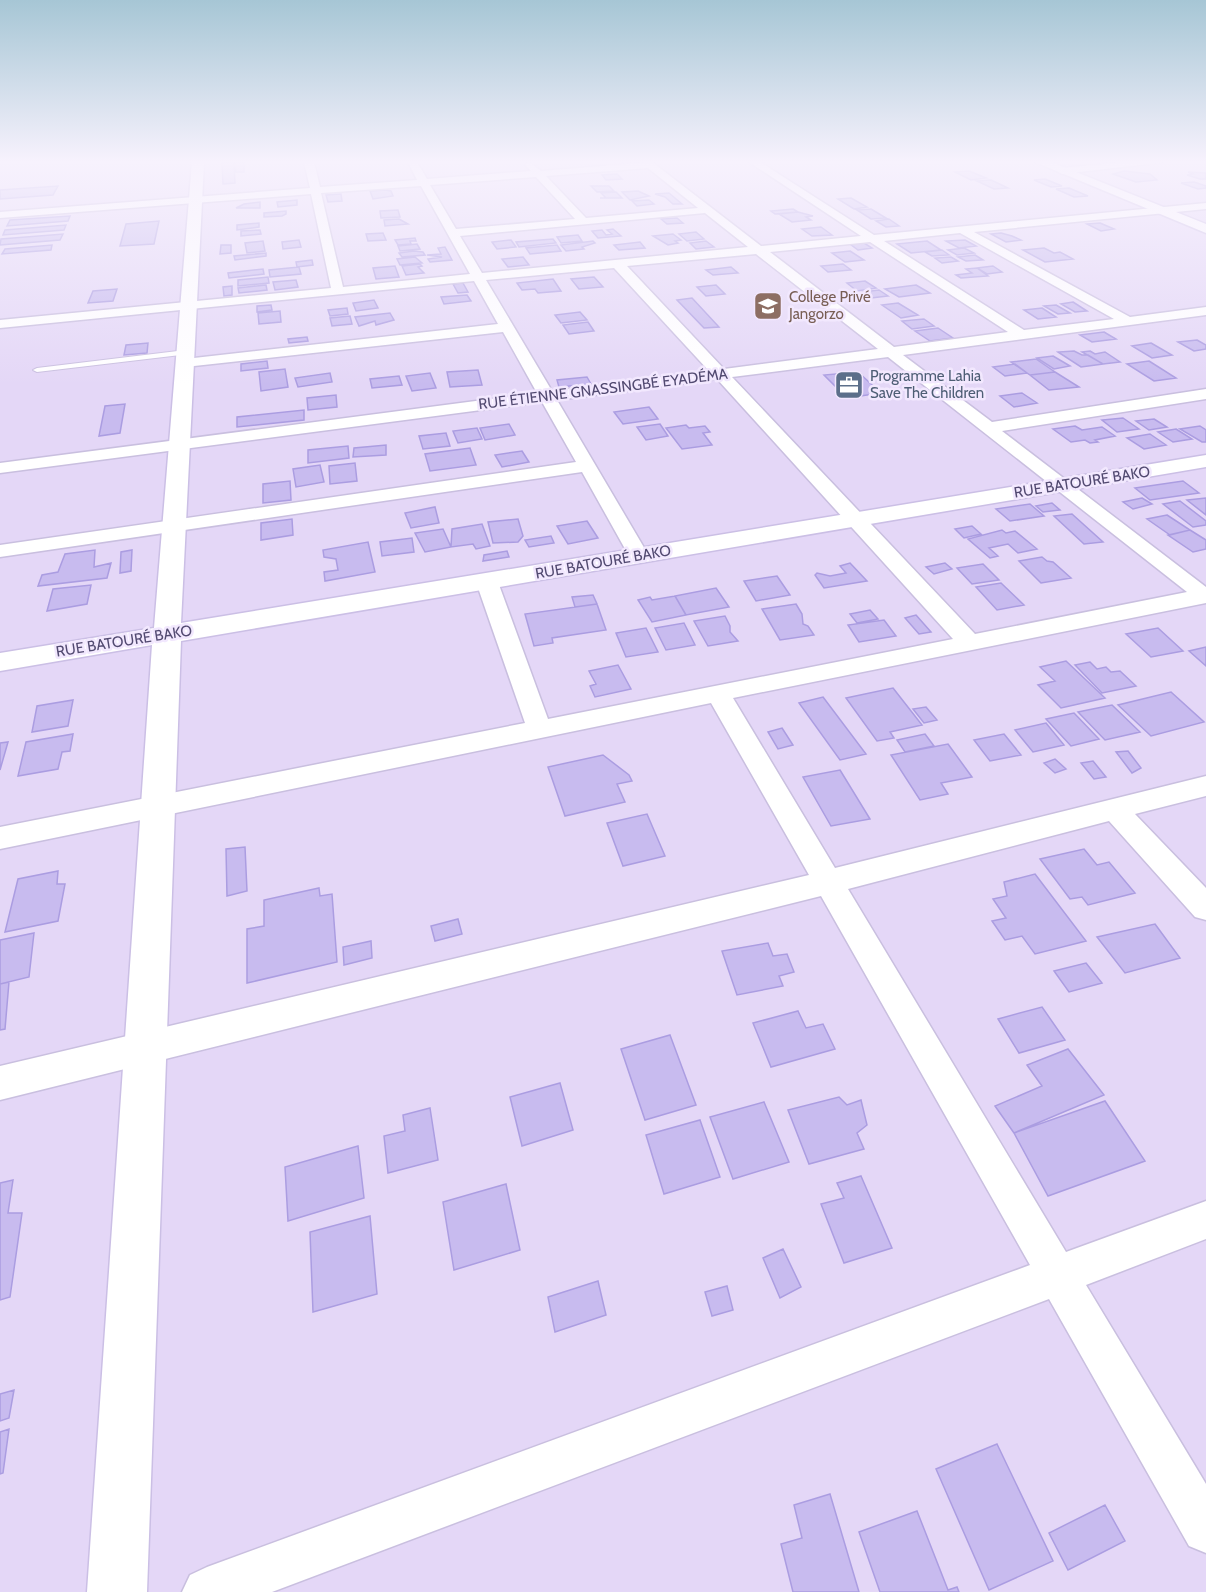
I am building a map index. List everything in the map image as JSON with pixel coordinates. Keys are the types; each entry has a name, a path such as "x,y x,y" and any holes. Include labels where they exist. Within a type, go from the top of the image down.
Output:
{"street":[{"path":"117,1592 167,634 193,236"},
{"path":"325,236 338,291"},
{"path":"454,236 639,556"},
{"path":"741,236 1205,596"},
{"path":"866,236 1022,335"},
{"path":"0,324 886,236"},
{"path":"973,236 1128,321"},
{"path":"616,263 970,643"},
{"name":"RUE ÉTIENNE GNASSINGBÉ EYADÉMA","path":"0,468 1206,311"},
{"path":"185,358 506,327"},
{"path":"987,428 1206,394"},
{"name":"RUE BATOURÉ BAKO","path":"0,662 1206,461"},
{"path":"0,551 587,466"},
{"path":"487,582 539,728"},
{"path":"0,838 1205,596"},
{"path":"718,695 1206,1529"},
{"path":"0,1083 828,881 1206,786"},
{"path":"1114,809 1206,908"},
{"path":"207,1592 1206,1220"}],"lane":[{"path":"37,370 185,358"}],"shaded area":[{"path":"0,236 1206,236 1206,1592 0,1592"}],"building":[{"path":"62,236 60,240 0,245 1,239"},
{"path":"123,236 156,236 154,244 120,246"},
{"path":"367,236 384,236 386,240 368,241"},
{"path":"579,236 582,241 561,243 557,237"},
{"path":"653,236 676,236 681,240 668,245"},
{"path":"682,236 701,236 704,239 687,241"},
{"path":"995,236 1013,236 1021,240 1006,242"},
{"path":"415,238 416,241 410,241 411,244 398,245 395,240"},
{"path":"553,239 556,243 519,247 516,242"},
{"path":"299,240 301,247 283,249 282,242"},
{"path":"511,240 516,247 497,249 492,242"},
{"path":"965,240 976,246 959,248 946,241"},
{"path":"263,241 265,251 247,253 245,243"},
{"path":"593,241 595,243 582,247 584,249 566,251 561,245"},
{"path":"706,241 714,247 696,249 690,243"},
{"path":"927,241 941,250 911,253 897,244"},
{"path":"640,242 645,248 619,250 614,245"},
{"path":"864,243 872,248 858,250 850,244"},
{"path":"417,244 420,249 400,251 398,246"},
{"path":"52,245 51,250 2,254 5,249"},
{"path":"221,245 231,245 231,253 220,254"},
{"path":"557,245 561,251 530,254 526,248"},
{"path":"445,247 452,260 430,262 428,259 442,257 427,255 441,254 438,248"},
{"path":"964,248 974,253 957,255 948,250"},
{"path":"1044,248 1054,253 1060,252 1073,259 1045,262 1023,250"},
{"path":"942,250 949,255 932,256 925,252"},
{"path":"850,251 864,260 845,262 832,253"},
{"path":"423,252 425,255 402,257 399,253"},
{"path":"266,253 266,256 235,260 234,256"},
{"path":"975,255 983,260 966,261 958,257"},
{"path":"415,257 422,263 400,265 397,259"},
{"path":"523,257 529,265 508,267 502,259"},
{"path":"951,257 958,261 942,263 935,258"},
{"path":"312,260 313,265 297,267 296,262"},
{"path":"420,264 422,266 418,267 424,273 406,275 402,266"},
{"path":"843,264 851,270 828,272 821,266"},
{"path":"395,266 399,277 376,279 373,268"},
{"path":"993,266 1002,272 987,274 977,268"},
{"path":"299,267 301,274 270,277 269,270"},
{"path":"731,267 738,273 713,275 706,270"},
{"path":"977,268 988,276 961,278 956,275 972,273 966,269"},
{"path":"263,269 264,274 229,278 228,273"},
{"path":"268,277 269,283 238,286 238,280"},
{"path":"594,277 603,287 579,289 571,279"},
{"path":"553,279 561,291 538,293 535,289 522,290 517,283"},
{"path":"296,280 298,287 275,290 273,282"},
{"path":"865,281 876,288 857,291 847,283"},
{"path":"463,283 468,292 458,293 453,284"},
{"path":"266,285 267,290 239,293 238,288"},
{"path":"716,285 725,294 706,296 697,287"},
{"path":"916,285 930,293 899,297 885,289"},
{"path":"232,286 232,295 224,296 223,287"},
{"path":"117,289 113,301 88,303 93,291"},
{"path":"879,290 888,296 871,298 863,292"},
{"path":"467,295 471,301 444,304 441,297"},
{"path":"692,298 719,327 704,328 677,300"},
{"path":"374,300 378,308 356,311 353,303"},
{"path":"1073,302 1087,311 1075,312 1061,304"},
{"path":"898,303 918,315 901,318 882,305"},
{"path":"271,305 272,310 257,312 257,306"},
{"path":"1056,305 1070,313 1058,314 1044,306"},
{"path":"347,308 348,314 330,316 328,310"},
{"path":"1042,308 1056,317 1038,319 1024,310"},
{"path":"280,311 281,322 259,324 258,313"},
{"path":"580,312 587,320 561,323 555,315"},
{"path":"390,313 394,320 376,325 375,321 359,326 355,317"},
{"path":"350,316 352,324 332,326 330,318"},
{"path":"924,319 934,326 912,329 902,321"},
{"path":"588,322 594,331 569,334 563,325"},
{"path":"938,328 953,338 930,341 915,331"},
{"path":"1104,332 1116,339 1092,342 1080,335"},
{"path":"307,337 308,341 289,343 288,339"},
{"path":"1197,340 1206,345 1206,349 1194,351 1178,342"},
{"path":"148,343 147,353 124,355 126,345"},
{"path":"1151,343 1172,355 1152,358 1132,346"},
{"path":"1074,351 1088,355 1103,364 1081,367 1058,352"},
{"path":"1090,351 1095,354 1105,352 1120,362 1103,364 1082,352"},
{"path":"1053,356 1070,366 1054,369 1037,358"},
{"path":"1036,359 1055,372 1030,375 1011,362"},
{"path":"267,361 268,368 241,371 241,364"},
{"path":"1149,361 1176,378 1154,381 1127,364"},
{"path":"1015,364 1027,373 1005,376 993,367"},
{"path":"285,369 288,387 261,391 259,372"},
{"path":"478,370 482,385 450,387 447,372"},
{"path":"858,372 881,393 847,398 824,375"},
{"path":"1055,372 1079,387 1049,390 1030,375"},
{"path":"330,373 332,382 298,387 295,378"},
{"path":"430,373 436,388 412,391 406,376"},
{"path":"399,376 402,385 372,388 370,379"},
{"path":"587,377 591,384 559,387 557,380"},
{"path":"1022,393 1037,403 1014,407 1000,396"},
{"path":"336,395 337,407 308,410 307,398"},
{"path":"125,404 120,433 99,436 105,406"},
{"path":"649,407 658,419 623,424 614,412"},
{"path":"304,410 304,420 237,427 237,417"},
{"path":"1123,418 1139,429 1117,432 1102,420"},
{"path":"1154,419 1167,427 1149,430 1136,421"},
{"path":"509,424 515,435 485,440 480,428"},
{"path":"660,424 668,436 646,440 637,427"},
{"path":"686,425 689,428 705,426 710,432 703,433 712,445 682,449 666,428"},
{"path":"1075,426 1082,430 1102,427 1115,436 1095,440 1098,442 1090,443 1085,440 1071,442 1053,429"},
{"path":"1200,426 1206,430 1206,442 1180,429"},
{"path":"477,428 482,439 458,443 453,431"},
{"path":"1176,429 1192,439 1173,442 1158,432"},
{"path":"446,433 450,446 423,449 419,436"},
{"path":"1150,434 1166,445 1144,449 1127,438"},
{"path":"386,445 386,455 353,457 354,448"},
{"path":"348,446 349,458 308,463 308,450"},
{"path":"470,448 476,465 430,471 425,454"},
{"path":"522,451 529,462 502,467 495,455"},
{"path":"355,463 357,481 330,484 329,466"},
{"path":"320,465 324,482 296,487 293,469"},
{"path":"290,481 291,500 263,503 263,484"},
{"path":"1183,481 1199,493 1150,500 1135,488"},
{"path":"1142,498 1152,504 1133,509 1123,502"},
{"path":"1206,498 1206,515 1187,500"},
{"path":"1180,501 1206,521 1206,525 1193,527 1163,504"},
{"path":"1052,503 1060,510 1043,512 1036,506"},
{"path":"1030,504 1044,516 1010,521 996,509"},
{"path":"435,507 439,523 411,528 405,513"},
{"path":"1072,514 1103,542 1084,544 1054,516"},
{"path":"1167,515 1190,530 1170,535 1147,519"},
{"path":"292,519 293,535 261,540 261,523"},
{"path":"518,519 523,536 518,542 493,543 488,522"},
{"path":"587,521 598,538 568,544 557,526"},
{"path":"482,524 490,546 476,549 473,544 451,547 452,529"},
{"path":"972,526 981,534 964,538 955,529"},
{"path":"443,529 451,547 425,552 415,533"},
{"path":"1002,530 1006,533 1015,531 1037,549 1018,553 1008,544 989,548 998,556 990,558 968,539"},
{"path":"1190,530 1206,540 1206,549 1193,552 1168,535"},
{"path":"551,536 554,543 529,547 525,540"},
{"path":"412,538 414,552 382,556 380,542"},
{"path":"368,542 375,572 325,581 324,572 338,570 336,559 324,557 323,550"},
{"path":"95,550 94,567 111,563 107,578 38,586 42,575 58,572 65,554"},
{"path":"132,550 131,571 120,573 121,552"},
{"path":"507,551 509,557 483,561 484,555"},
{"path":"1042,557 1053,562 1071,578 1041,583 1019,561"},
{"path":"850,563 867,581 824,588 815,575 817,573 830,576 846,573 840,566"},
{"path":"945,563 952,569 934,574 926,567"},
{"path":"983,564 999,580 972,584 957,568"},
{"path":"777,576 790,595 756,601 744,581"},
{"path":"1001,583 1024,605 997,610 976,587"},
{"path":"91,585 87,604 47,611 53,589"},
{"path":"716,588 729,607 686,615 675,596"},
{"path":"593,595 597,604 575,607 572,597"},
{"path":"675,596 686,615 652,622 638,600 650,597 652,600"},
{"path":"597,604 606,630 552,638 553,643 534,646 525,614"},
{"path":"796,604 802,614 803,624 808,626 814,635 780,640 762,609"},
{"path":"870,610 878,619 857,623 850,614"},
{"path":"916,615 931,632 919,634 905,618"},
{"path":"725,616 730,632 738,641 708,646 694,621"},
{"path":"884,620 896,636 859,642 848,625"},
{"path":"684,623 695,645 666,650 655,628"},
{"path":"646,628 658,652 626,657 616,633"},
{"path":"1158,628 1183,651 1151,657 1126,634"},
{"path":"1206,647 1206,666 1189,651"},
{"path":"1066,661 1105,698 1061,708 1038,685 1055,681 1040,667"},
{"path":"1090,662 1097,669 1106,667 1111,672 1120,671 1136,686 1102,693 1075,665"},
{"path":"618,665 631,689 595,697 590,686 596,684 589,671"},
{"path":"893,688 922,725 890,732 894,738 877,741 846,698"},
{"path":"1171,692 1204,722 1151,736 1118,705"},
{"path":"823,697 866,754 840,760 799,703"},
{"path":"73,700 68,726 32,732 37,706"},
{"path":"1112,705 1140,732 1105,740 1078,712"},
{"path":"926,707 937,720 924,723 913,709"},
{"path":"1074,713 1099,739 1071,746 1046,719"},
{"path":"1046,723 1064,745 1033,752 1015,730"},
{"path":"782,728 793,745 778,749 768,732"},
{"path":"73,734 70,751 62,752 58,769 18,776 26,742"},
{"path":"925,734 934,746 905,752 897,740"},
{"path":"1004,734 1021,755 990,761 974,740"},
{"path":"8,742 0,770 0,743"},
{"path":"948,744 972,777 941,783 948,794 920,800 891,755"},
{"path":"1128,751 1141,768 1132,773 1116,752"},
{"path":"603,755 629,775 632,781 617,784 625,802 565,816 548,767"},
{"path":"1055,759 1066,769 1055,773 1044,763"},
{"path":"1093,761 1106,777 1094,779 1081,763"},
{"path":"840,770 870,819 831,826 803,777"},
{"path":"647,814 665,856 623,866 607,823"},
{"path":"245,847 247,891 227,896 226,849"},
{"path":"1084,849 1097,865 1109,862 1135,893 1088,905 1082,897 1070,899 1040,859"},
{"path":"58,871 57,884 65,884 58,921 5,932 18,879"},
{"path":"1035,874 1086,941 1035,954 1022,936 1005,940 992,921 1006,918 993,899 1007,896 1004,882"},
{"path":"319,888 320,896 332,894 337,962 247,983 247,929 264,926 264,900"},
{"path":"458,919 462,934 435,941 431,926"},
{"path":"1155,924 1180,958 1125,973 1097,937"},
{"path":"34,933 29,977 0,984 0,940"},
{"path":"371,941 372,958 344,965 343,947"},
{"path":"768,943 773,956 787,954 794,972 779,976 783,986 737,995 722,951"},
{"path":"1086,963 1102,983 1069,992 1054,971"},
{"path":"9,982 5,1029 0,1030 0,984"},
{"path":"1042,1007 1065,1040 1019,1053 998,1019"},
{"path":"798,1011 806,1028 823,1024 835,1049 771,1067 753,1023"},
{"path":"670,1035 696,1105 645,1120 621,1049"},
{"path":"1068,1049 1104,1095 1014,1133 995,1106 1042,1086 1027,1065"},
{"path":"560,1083 573,1130 522,1146 510,1097"},
{"path":"839,1097 847,1105 861,1100 867,1125 857,1133 864,1149 809,1164 788,1110"},
{"path":"1105,1101 1145,1161 1048,1196 1014,1133"},
{"path":"764,1102 789,1162 733,1179 710,1117"},
{"path":"430,1108 438,1160 388,1173 384,1136 405,1131 403,1115"},
{"path":"700,1120 720,1177 664,1194 646,1135"},
{"path":"358,1146 364,1198 288,1221 285,1167"},
{"path":"861,1176 892,1248 844,1263 821,1204 844,1198 837,1183"},
{"path":"13,1180 8,1213 22,1213 10,1297 0,1300 0,1183"},
{"path":"506,1184 520,1250 454,1270 443,1202"},
{"path":"370,1216 377,1294 313,1312 310,1232"},
{"path":"783,1249 801,1287 780,1298 763,1258"},
{"path":"598,1281 606,1315 555,1332 548,1297"},
{"path":"727,1286 733,1310 712,1316 705,1292"},
{"path":"14,1390 9,1418 0,1421 0,1394"},
{"path":"9,1429 3,1473 0,1474 0,1432"},
{"path":"997,1444 1053,1561 989,1590 936,1469"},
{"path":"830,1494 859,1592 793,1592 781,1544 802,1538 794,1505"},
{"path":"1105,1505 1125,1541 1068,1570 1049,1533"},
{"path":"917,1511 948,1590 957,1587 959,1592 880,1592 859,1532"}],"place":[{"name":"College Privé Jangorzo","path":"768,306"},
{"name":"Programme Lahia Save The Children","path":"849,385"}]}
